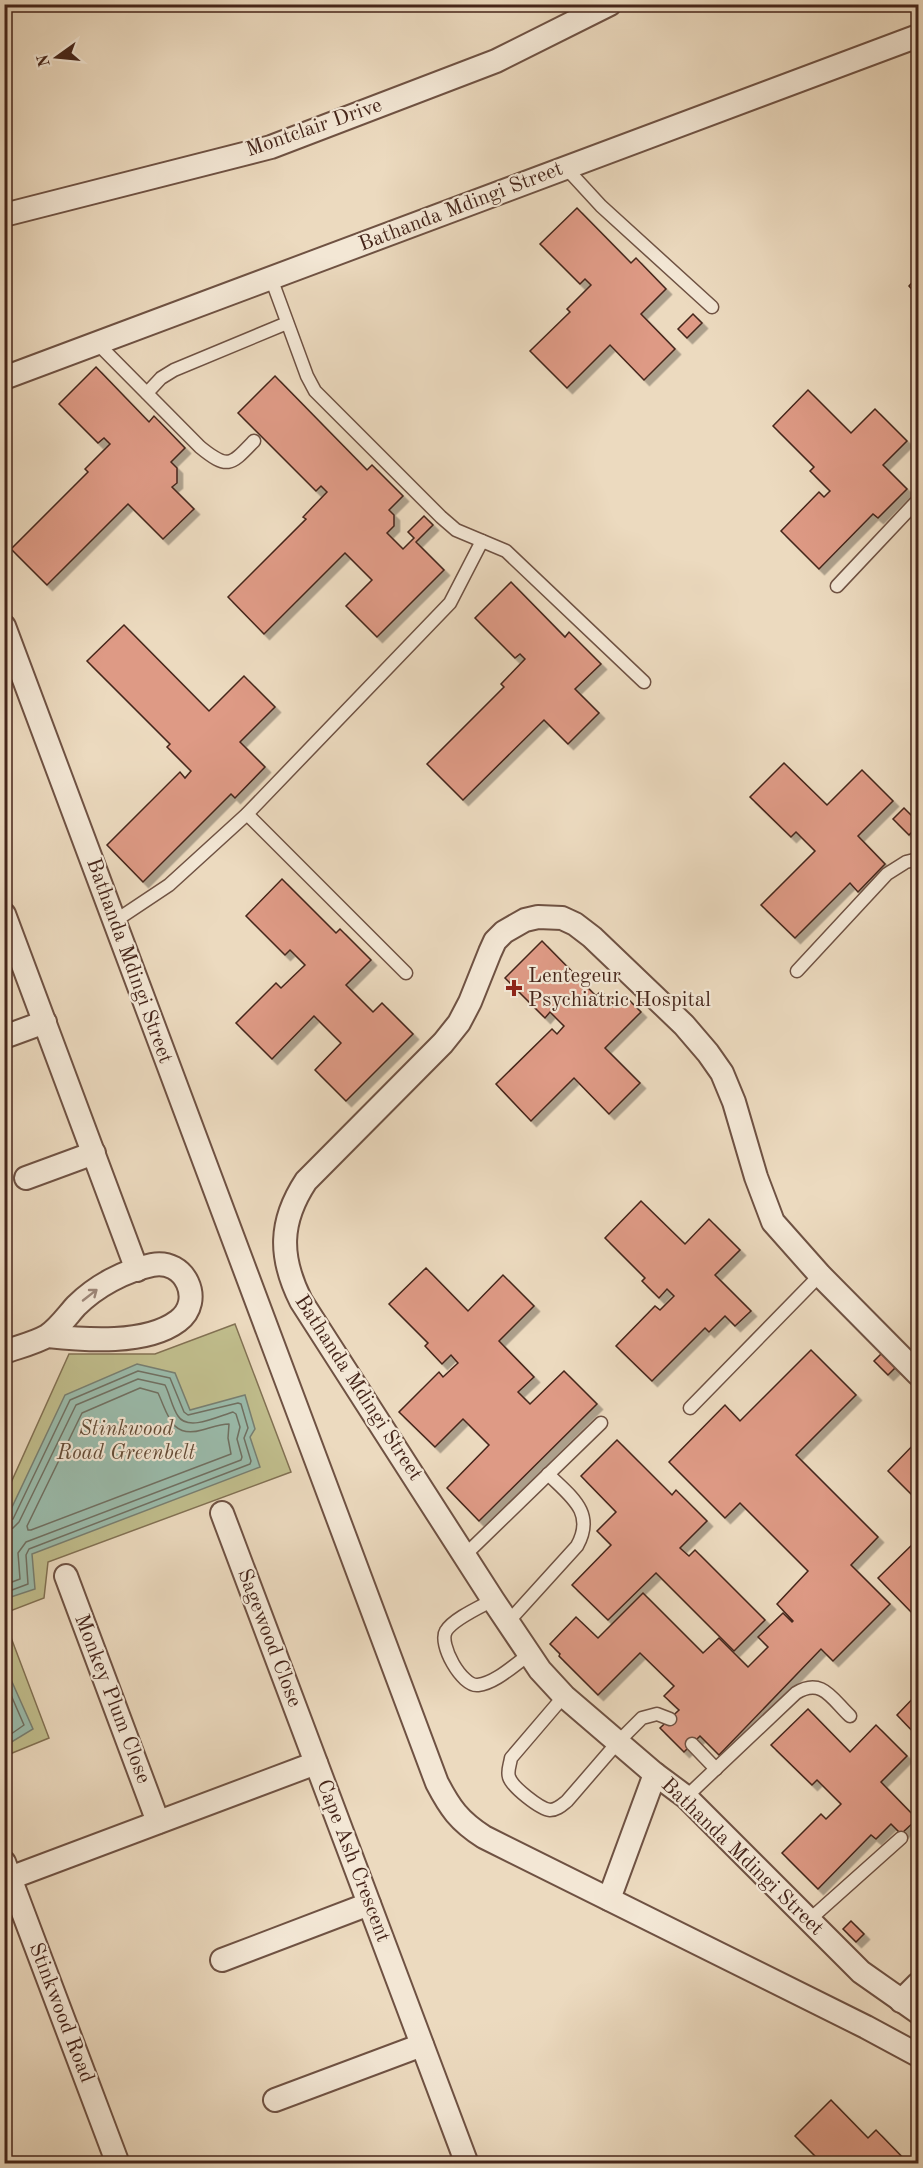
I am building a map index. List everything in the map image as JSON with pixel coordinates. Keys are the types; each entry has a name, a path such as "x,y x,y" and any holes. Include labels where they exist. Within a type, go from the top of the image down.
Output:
{"street":[{"name":"Montclair Drive","path":"4,215 271,147 495,61 610,4"},
{"name":"Bathanda Mdingi Street","path":"4,378 918,36"},
{"name":"Bathanda Mdingi Street","path":"4,627 437,1783 447,1803 467,1826 484,1837 918,2055"},
{"path":"4,914 137,1270"},
{"name":"Bathanda Mdingi Street","path":"910,2007 861,1972 686,1797 655,1774 564,1696 540,1670 301,1301 285,1254 284,1237 289,1213 306,1181 443,1043 459,1023 495,941 504,932 525,920 538,917 562,918 575,924 592,937 684,1025 708,1053 722,1073 734,1102 765,1204 773,1222 820,1275 918,1374"},
{"path":"4,1037 45,1022"},
{"path":"26,1178 94,1153"},
{"path":"4,1352 48,1336 99,1340 145,1335 179,1320 189,1307 191,1299 188,1283 184,1275 169,1266 160,1264 121,1275 90,1294 48,1336"},
{"name":"Sagewood Close","path":"222,1513 316,1763"},
{"name":"Monkey Plum Close","path":"66,1576 158,1822"},
{"name":"Cape Ash Crescent","path":"7,1870 158,1822 316,1763 467,2163"},
{"path":"609,1899 655,1774"},
{"name":"Stinkwood Road","path":"7,1870 118,2163"},
{"path":"222,1960 369,1904"},
{"path":"910,2007 918,1984"},
{"path":"275,2100 422,2045"}],"lane":[{"path":"566,168 601,206 712,307"},
{"path":"272,278 307,376 315,391 441,517 456,530 506,551 644,682"},
{"path":"147,393 161,378 174,370 287,323"},
{"path":"97,343 200,447 216,460 227,463 237,459 254,441"},
{"path":"837,586 918,500"},
{"path":"115,921 169,885 248,814 450,603 482,541"},
{"path":"248,814 406,973"},
{"path":"796,970 887,874 906,862 918,859"},
{"path":"690,1408 820,1275"},
{"path":"465,1555 601,1423"},
{"path":"509,1622 577,1546 583,1531 584,1523 578,1504 548,1474"},
{"path":"493,1600 451,1624 444,1636 445,1646 461,1677 469,1684 476,1686 488,1682 530,1654"},
{"path":"686,1797 796,1693 806,1687 814,1686 825,1691 850,1716"},
{"path":"564,1696 512,1758 508,1771 510,1780 516,1788 544,1808 552,1810 559,1808 567,1801 642,1718 650,1714 670,1719"},
{"path":"692,1744 716,1769"},
{"path":"808,1921 901,1838"}],"green space":[{"name":"Stinkwood Road Greenbelt","path":"235,1324 291,1472 48,1562 44,1598 5,1613 5,1496 69,1354 155,1354"},
{"path":"4,1619 49,1738 5,1756 4,1756"}],"water":[{"name":"Stinkwood Road Greenbelt","path":"137,1364 175,1373 190,1410 245,1395 255,1429 250,1437 260,1467 32,1554 35,1589 5,1599 5,1522 65,1395"},
{"path":"4,1664 33,1729 5,1746 4,1746"}],"building":[{"path":"577,208 631,263 636,258 666,289 641,314 675,349 644,380 610,345 567,388 530,351 570,312 567,309 591,285 585,279 580,284 540,244"},
{"path":"918,276 918,296 909,286"},
{"path":"693,314 702,323 687,338 678,329"},
{"path":"96,367 149,422 154,416 185,448 171,462 177,468 177,483 172,487 194,509 163,539 128,504 47,585 11,549 88,472 85,469 110,444 104,438 98,443 59,404"},
{"path":"275,376 367,470 372,465 403,496 389,510 394,515 394,526 387,533 403,549 414,538 408,532 424,516 433,525 416,542 444,570 377,637 346,606 372,580 345,553 264,634 228,597 306,519 303,517 327,492 321,486 316,491 238,413"},
{"path":"808,390 851,433 875,409 907,441 883,465 907,489 878,518 873,514 819,569 781,531 819,492 824,497 830,491 810,471 814,467 773,426"},
{"path":"511,582 565,637 569,632 601,664 575,689 599,713 568,744 544,720 463,800 427,764 504,687 501,684 525,659 520,654 515,658 475,618"},
{"path":"124,625 209,711 244,676 275,707 240,742 265,767 235,798 231,794 143,882 107,845 180,772 185,778 191,771 167,747 170,744 87,661"},
{"path":"784,763 827,805 862,770 893,801 858,836 885,864 858,892 850,883 795,938 761,905 815,851 796,832 791,837 750,797"},
{"path":"904,808 918,822 918,826 909,835 893,819"},
{"path":"282,879 336,933 340,929 371,960 346,985 373,1012 382,1003 413,1034 346,1101 315,1070 341,1043 314,1016 272,1059 236,1023 276,983 281,988 305,965 290,950 285,955 246,916"},
{"path":"542,941 596,996 601,991 615,1006 625,996 641,1012 605,1048 640,1083 609,1114 574,1078 531,1121 496,1084 552,1029 557,1034 564,1026 550,1012 545,1018 505,978"},
{"path":"641,1201 685,1244 709,1219 740,1250 715,1275 751,1311 735,1326 725,1316 709,1332 705,1328 652,1381 616,1346 655,1306 660,1310 674,1296 667,1289 659,1298 642,1281 645,1278 605,1238"},
{"path":"426,1268 468,1311 503,1275 534,1306 499,1341 534,1377 518,1392 530,1404 564,1371 597,1404 479,1521 447,1488 489,1445 463,1419 435,1447 399,1412 439,1372 443,1377 458,1363 451,1355 442,1364 425,1346 428,1343 389,1304"},
{"path":"811,1350 856,1395 796,1455 878,1537 851,1565 890,1604 833,1661 821,1649 719,1755 700,1736 684,1752 660,1728 679,1710 664,1696 674,1686 640,1653 598,1695 550,1644 576,1617 598,1638 643,1593 703,1653 719,1638 748,1667 768,1647 758,1637 783,1613 793,1621 777,1604 808,1571 740,1503 725,1518 669,1462 725,1405 740,1421"},
{"path":"882,1353 896,1367 888,1375 874,1361"},
{"path":"617,1440 672,1495 676,1490 707,1521 680,1548 689,1556 695,1550 765,1620 734,1651 656,1573 608,1620 572,1585 611,1545 597,1531 616,1512 581,1476"},
{"path":"918,1440 918,1501 888,1471"},
{"path":"918,1539 918,1611 914,1615 878,1578"},
{"path":"918,1693 918,1737 897,1715"},
{"path":"808,1709 850,1752 876,1725 907,1756 881,1782 917,1819 901,1834 891,1824 876,1839 871,1835 818,1889 782,1853 821,1814 826,1819 841,1804 817,1780 812,1785 771,1745"},
{"path":"851,1921 864,1934 856,1942 843,1929"},
{"path":"831,2100 868,2138 876,2130 909,2164 823,2164 795,2136"}],"place":[{"name":"Lentegeur Psychiatric Hospital","path":"514,988"}]}
